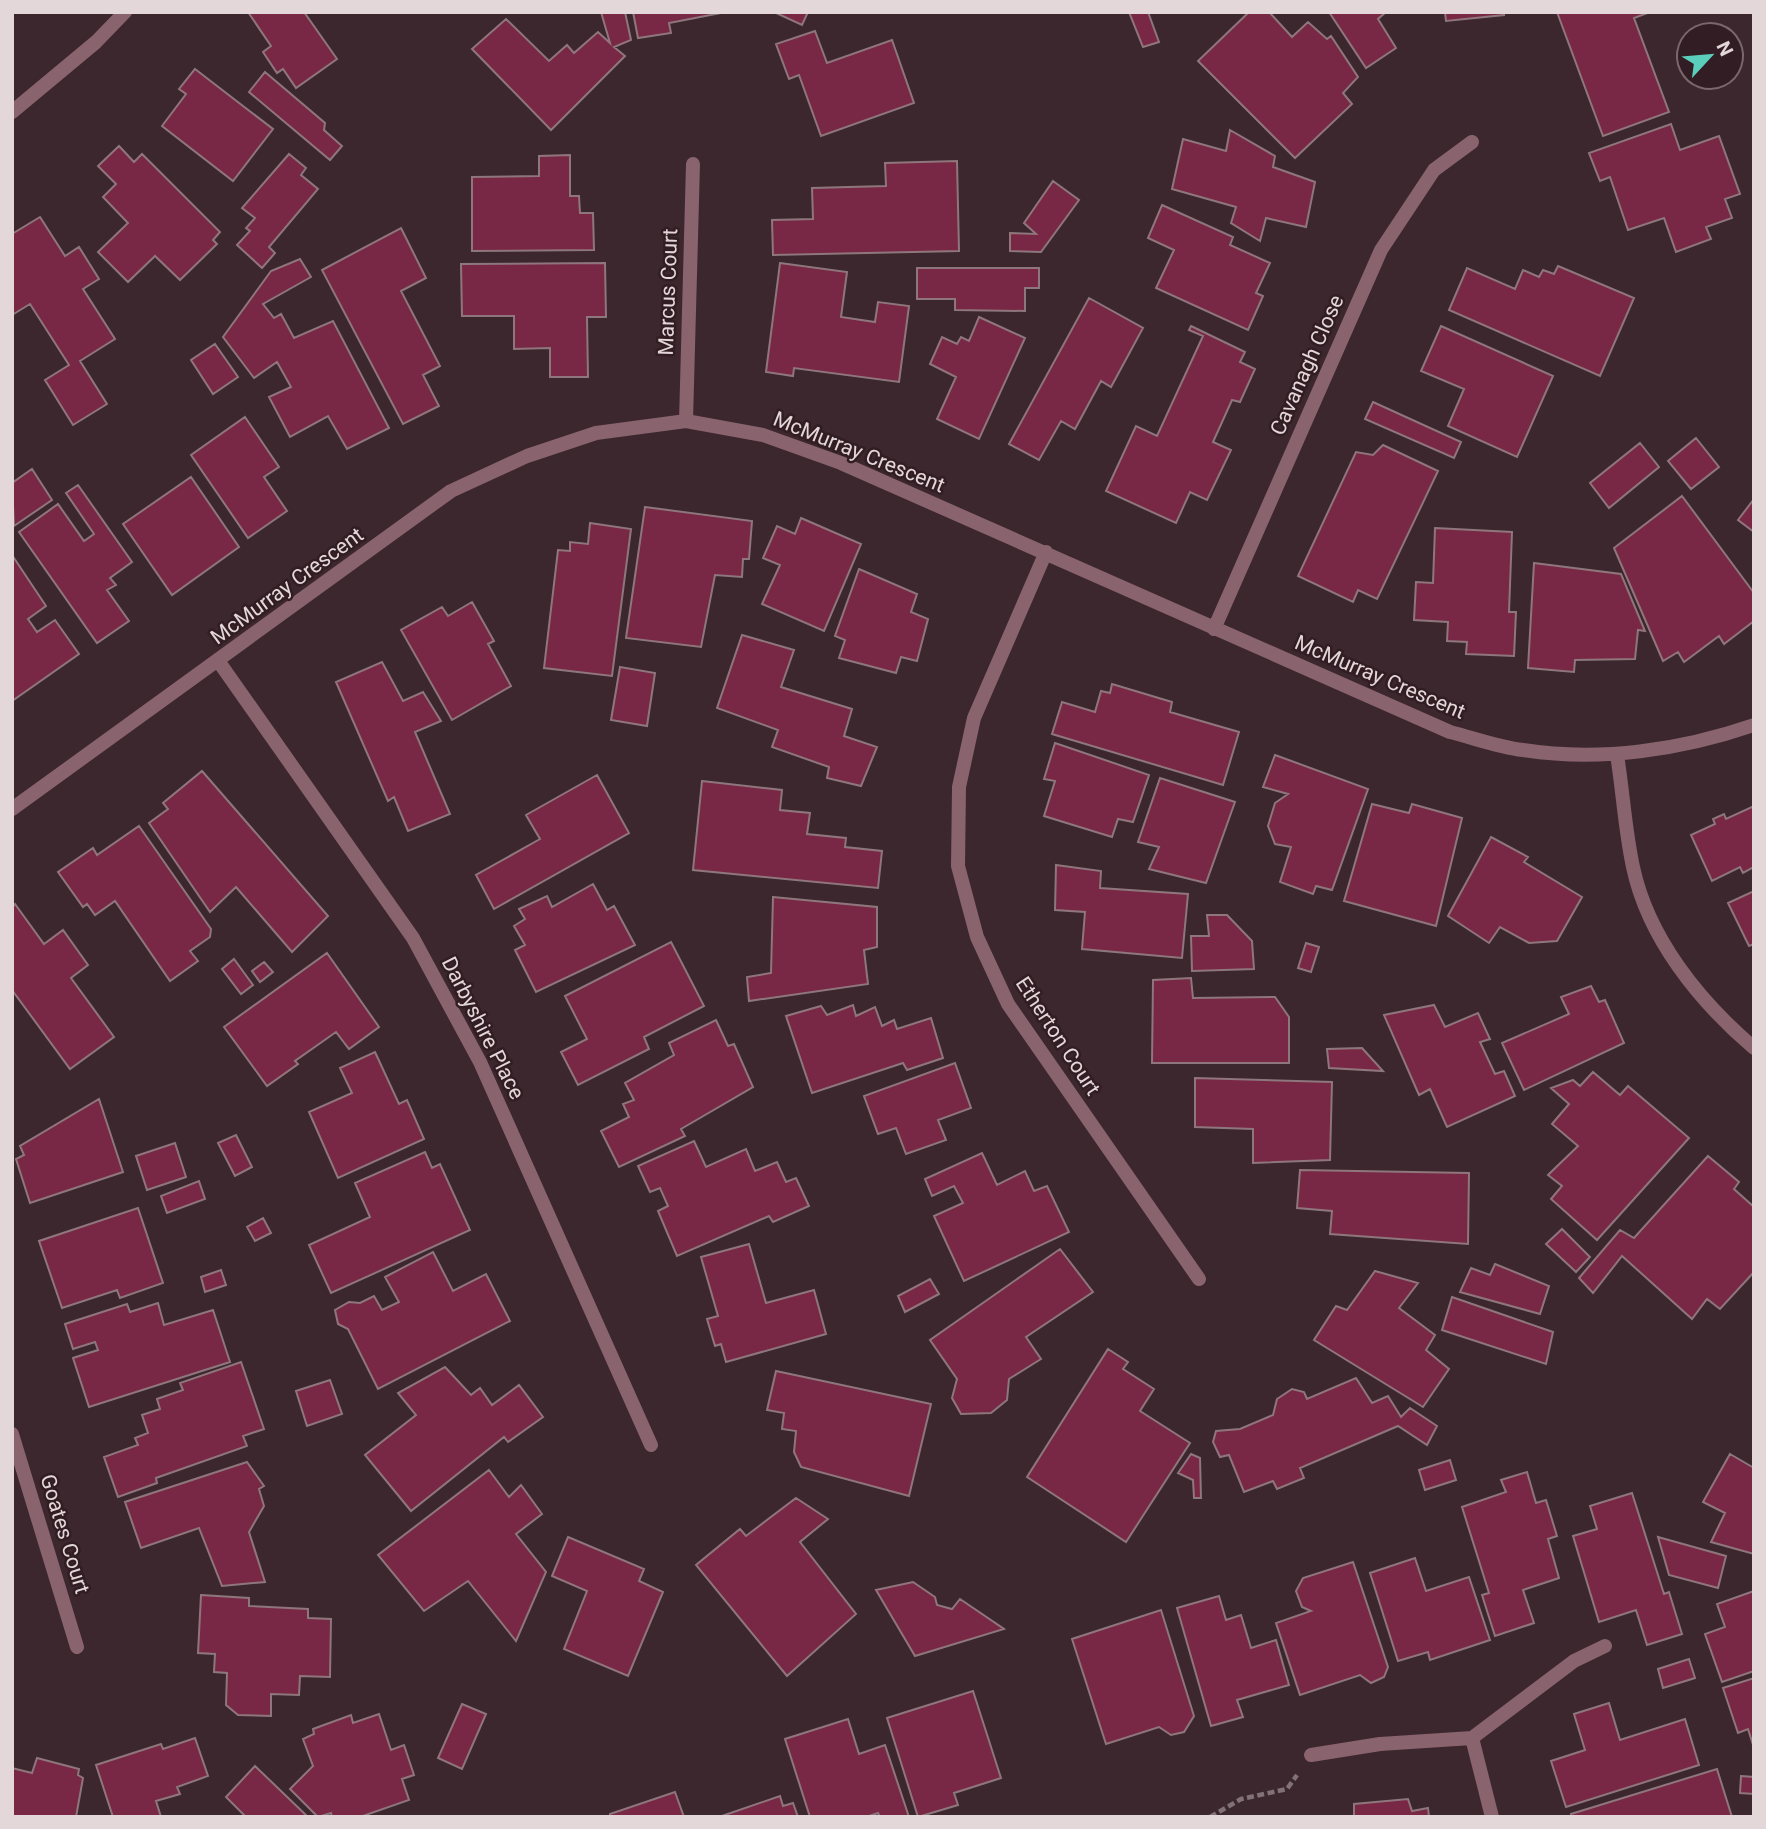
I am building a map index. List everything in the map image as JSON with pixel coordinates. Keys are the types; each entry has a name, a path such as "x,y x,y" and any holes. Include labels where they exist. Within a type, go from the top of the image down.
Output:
{"street":[{"path":"12,112 96,41 125,12"},
{"name":"Cavanagh Close","path":"1214,629 1381,250 1434,170 1472,142"},
{"name":"Marcus Court","path":"686,422 693,164"},
{"name":"McMurray Crescent","path":"12,809 219,662 451,491 527,456 596,433 686,422 763,435 815,453 1046,552 1450,732 1523,751 1618,755 1708,740 1754,725"},
{"name":"Etherton Court","path":"1046,552 974,718 959,787 958,866 977,937 1008,1004 1199,1279"},
{"name":"Darbyshire Place","path":"219,662 413,938 480,1062 651,1445"},
{"path":"1618,755 1633,867 1646,908 1671,955 1697,991 1731,1029 1754,1048"},
{"name":"Goates Court","path":"12,1434 77,1647"},
{"path":"1311,1755 1380,1744 1472,1738 1574,1661 1605,1646"},
{"path":"1472,1738 1492,1817"}],"path":[{"path":"1210,1817 1241,1799 1287,1789 1311,1755"}],"building":[{"path":"248,12 304,12 337,59 296,88 283,69 277,73 263,52 271,46"},
{"path":"601,12 625,12 631,40 614,47 625,56 551,130 472,49 506,19 549,61 567,45 574,53 598,32 610,43"},
{"path":"633,12 726,12 669,23 671,33 638,38"},
{"path":"774,12 808,12 802,25"},
{"path":"1129,12 1148,12 1159,42 1143,47"},
{"path":"1249,12 1269,12 1292,37 1308,22 1327,39 1331,36 1358,77 1343,93 1352,104 1295,158 1198,61"},
{"path":"1329,12 1386,12 1378,19 1396,48 1366,68"},
{"path":"1445,12 1504,12 1504,15 1446,21"},
{"path":"1557,12 1650,12 1634,18 1669,112 1603,136"},
{"path":"815,31 827,63 892,40 914,103 821,136 799,75 789,79 776,44"},
{"path":"195,69 273,129 233,181 162,126 186,94 179,89"},
{"path":"265,72 325,123 324,130 342,146 330,160 249,92"},
{"path":"1671,124 1680,150 1719,136 1740,194 1725,199 1732,218 1706,227 1711,239 1676,252 1664,218 1628,230 1610,177 1600,181 1589,153"},
{"path":"1230,130 1275,156 1273,167 1315,182 1306,227 1266,218 1260,241 1231,223 1236,207 1172,189 1183,139 1226,151"},
{"path":"119,146 134,162 142,154 220,232 213,240 217,244 180,280 155,256 128,282 98,252 128,223 103,197 116,184 98,166"},
{"path":"289,154 306,168 301,175 318,189 269,247 275,253 262,268 237,245 250,231 246,228 255,218 242,208"},
{"path":"570,155 570,196 579,196 580,213 593,213 594,250 472,251 472,177 539,176 539,156"},
{"path":"957,161 959,251 773,255 772,220 813,219 812,188 886,186 885,163"},
{"path":"1053,181 1079,200 1041,252 1010,251 1010,233 1036,234 1024,223"},
{"path":"1162,205 1233,237 1230,245 1270,263 1256,293 1263,296 1248,330 1156,288 1174,250 1148,238"},
{"path":"40,217 65,256 79,247 99,279 83,289 115,339 80,361 107,404 73,425 45,380 69,365 30,304 12,315 12,234"},
{"path":"401,228 426,278 401,291 440,366 423,375 439,406 403,424 322,270"},
{"path":"300,259 311,277 263,304 274,318 281,314 294,338 333,321 389,428 347,449 328,416 290,437 269,397 291,387 277,362 254,378 223,337 271,271"},
{"path":"605,263 606,317 587,317 588,377 550,377 550,348 514,349 514,316 462,316 461,264"},
{"path":"780,263 847,272 841,317 875,322 878,302 909,306 899,382 794,368 793,376 766,372"},
{"path":"1558,266 1634,298 1600,376 1449,310 1467,268 1515,289 1523,270 1539,277 1543,270 1554,274"},
{"path":"917,268 1039,268 1039,288 1025,288 1025,311 955,310 955,299 917,299"},
{"path":"1089,298 1143,328 1111,387 1101,381 1075,429 1061,421 1039,460 1009,444"},
{"path":"979,317 1025,338 979,439 937,419 956,377 930,364 942,337 957,344 961,337 969,341"},
{"path":"1191,326 1245,352 1240,362 1255,369 1240,402 1232,400 1213,442 1231,450 1207,500 1190,492 1176,523 1106,491 1136,426 1157,436 1203,336 1189,330"},
{"path":"1441,326 1553,376 1517,457 1448,426 1464,389 1421,371"},
{"path":"215,344 238,377 213,394 191,360"},
{"path":"1373,402 1461,442 1454,458 1365,419"},
{"path":"245,417 279,467 264,477 287,511 248,538 191,455"},
{"path":"1696,438 1719,467 1691,489 1668,461"},
{"path":"1640,443 1659,467 1609,508 1590,483"},
{"path":"1383,445 1438,471 1377,599 1358,590 1353,602 1298,576 1356,452 1373,455"},
{"path":"32,469 52,500 14,526 12,483"},
{"path":"191,477 239,547 172,595 123,524"},
{"path":"78,485 132,562 110,578 116,585 107,590 129,621 97,643 19,532 58,504 84,541 94,534 66,493"},
{"path":"1682,496 1754,593 1754,621 1724,644 1719,636 1684,662 1678,652 1663,661 1614,548"},
{"path":"1754,499 1754,532 1738,520"},
{"path":"645,507 752,521 749,559 743,559 742,577 715,575 701,647 626,638"},
{"path":"801,518 861,544 824,631 762,604 780,565 763,558 777,526 795,534"},
{"path":"590,523 631,529 612,676 544,668 558,550 570,551 570,542 588,544"},
{"path":"1435,528 1512,532 1509,612 1516,612 1514,656 1466,654 1467,642 1447,641 1448,622 1414,620 1416,582 1433,583"},
{"path":"12,555 46,606 28,619 37,632 55,620 79,654 12,701"},
{"path":"1534,563 1621,574 1645,631 1638,630 1635,659 1575,660 1574,672 1528,668"},
{"path":"859,569 917,594 911,612 928,619 917,661 901,657 896,673 839,658 845,640 835,636"},
{"path":"472,602 494,641 488,644 511,686 452,720 401,630 442,607 448,616"},
{"path":"742,635 794,650 781,687 852,709 844,736 877,747 861,786 827,778 829,767 772,747 778,730 717,708"},
{"path":"382,662 403,701 423,692 441,721 415,732 450,814 408,831 394,797 388,801 336,682"},
{"path":"620,667 655,673 647,726 611,720"},
{"path":"1112,684 1172,702 1170,712 1239,732 1223,785 1052,734 1062,702 1095,712 1101,691 1110,693"},
{"path":"1055,743 1149,775 1133,822 1118,819 1112,837 1044,816 1055,781 1044,779"},
{"path":"1275,755 1368,789 1332,890 1316,886 1313,894 1280,882 1291,847 1275,844 1268,826 1275,803 1288,794 1263,787"},
{"path":"202,771 328,916 292,952 236,887 210,912 149,823 168,809 163,803"},
{"path":"597,775 629,833 494,909 476,875 540,839 526,815"},
{"path":"1160,778 1235,802 1206,883 1149,869 1159,847 1138,842"},
{"path":"702,781 782,790 780,810 810,813 807,834 846,838 845,847 882,851 878,888 693,870"},
{"path":"1372,804 1409,813 1412,804 1462,818 1436,926 1344,901"},
{"path":"1754,806 1754,867 1743,873 1740,867 1712,881 1691,835 1715,824 1713,819 1724,814 1726,819"},
{"path":"139,826 211,929 210,937 190,951 198,961 170,981 115,901 95,915 87,904 83,907 58,872 93,848 97,855"},
{"path":"1491,837 1528,857 1524,862 1582,897 1557,941 1529,943 1500,927 1489,943 1448,916"},
{"path":"1056,865 1101,871 1100,888 1188,894 1182,958 1082,949 1085,912 1055,910"},
{"path":"593,884 607,910 614,906 635,945 536,992 515,950 525,945 514,926 525,919 519,909 547,896 552,907"},
{"path":"1754,891 1754,944 1749,946 1728,903"},
{"path":"773,897 877,907 877,947 864,950 868,984 749,1001 747,977 771,973"},
{"path":"15,904 44,944 63,930 88,965 71,978 114,1037 70,1069 12,990 12,907"},
{"path":"1207,915 1227,915 1252,941 1254,969 1192,971 1191,936 1209,936"},
{"path":"671,942 704,1006 644,1037 649,1049 578,1085 561,1052 587,1039 565,996"},
{"path":"1306,943 1319,947 1311,972 1298,968"},
{"path":"327,953 379,1027 349,1049 336,1032 295,1061 298,1064 267,1086 224,1027"},
{"path":"234,959 253,985 241,994 222,969"},
{"path":"264,962 273,972 260,982 252,971"},
{"path":"1191,978 1193,998 1275,997 1289,1017 1289,1063 1152,1063 1153,980"},
{"path":"1591,986 1599,1002 1605,1000 1624,1043 1524,1090 1502,1043 1569,1014 1561,997"},
{"path":"853,1005 856,1016 875,1007 882,1026 894,1020 897,1029 931,1018 943,1058 907,1070 903,1063 812,1093 786,1016 821,1006 827,1015"},
{"path":"1434,1005 1445,1027 1478,1013 1490,1039 1480,1042 1495,1074 1504,1071 1515,1096 1447,1127 1430,1089 1419,1095 1384,1015"},
{"path":"716,1020 728,1046 734,1044 753,1087 681,1129 685,1136 619,1167 601,1131 629,1117 623,1104 634,1100 625,1083 674,1055 669,1043"},
{"path":"1362,1048 1383,1071 1329,1068 1327,1049"},
{"path":"375,1052 399,1104 407,1100 424,1139 338,1178 309,1112 352,1093 340,1068"},
{"path":"955,1063 971,1108 938,1120 946,1140 906,1154 896,1128 878,1134 864,1096"},
{"path":"1593,1072 1620,1095 1628,1086 1689,1138 1597,1240 1551,1199 1562,1186 1548,1175 1578,1146 1552,1124 1569,1104 1551,1088 1573,1080 1580,1086"},
{"path":"1195,1078 1332,1082 1330,1160 1253,1163 1253,1129 1195,1127"},
{"path":"99,1099 123,1172 30,1203 16,1159 24,1155 20,1146"},
{"path":"236,1135 252,1167 235,1176 218,1143"},
{"path":"694,1141 706,1167 746,1149 755,1171 777,1162 786,1182 796,1178 809,1206 773,1222 769,1216 677,1256 658,1211 668,1206 660,1188 650,1192 638,1166"},
{"path":"175,1143 186,1177 147,1190 136,1156"},
{"path":"425,1152 432,1168 440,1164 470,1230 331,1293 309,1245 370,1217 355,1183"},
{"path":"982,1153 997,1185 1025,1171 1034,1191 1047,1186 1069,1232 964,1281 934,1216 963,1203 954,1186 932,1196 925,1179"},
{"path":"1708,1156 1739,1182 1734,1189 1754,1207 1754,1272 1720,1309 1707,1299 1692,1319 1622,1256 1593,1293 1579,1278 1620,1230 1634,1238"},
{"path":"1300,1170 1469,1173 1468,1244 1330,1234 1332,1211 1297,1208"},
{"path":"199,1181 205,1199 167,1213 161,1196"},
{"path":"138,1208 163,1283 120,1298 117,1290 62,1308 39,1241"},
{"path":"263,1218 271,1233 255,1241 247,1227"},
{"path":"1562,1229 1590,1257 1576,1272 1546,1244"},
{"path":"749,1244 766,1303 814,1290 826,1334 726,1362 721,1344 715,1346 707,1319 718,1316 701,1257"},
{"path":"1060,1249 1093,1292 1026,1337 1041,1359 1009,1379 1007,1400 991,1413 961,1414 952,1398 957,1379 930,1340"},
{"path":"433,1252 453,1291 486,1274 510,1321 378,1389 348,1329 338,1324 335,1310 349,1302 360,1303 374,1296 382,1310 399,1302 385,1277"},
{"path":"1495,1264 1549,1286 1540,1314 1460,1292 1471,1268 1490,1275"},
{"path":"221,1270 226,1285 205,1292 201,1277"},
{"path":"1375,1271 1418,1283 1399,1308 1435,1335 1426,1350 1449,1369 1423,1407 1314,1340 1336,1306 1347,1310"},
{"path":"930,1279 939,1294 905,1312 898,1296"},
{"path":"1452,1297 1553,1332 1546,1364 1442,1330"},
{"path":"158,1303 164,1325 213,1310 230,1362 89,1407 73,1358 98,1350 95,1342 73,1349 65,1324 127,1304 130,1312"},
{"path":"1108,1349 1128,1362 1123,1369 1154,1389 1140,1411 1190,1443 1126,1542 1027,1477"},
{"path":"241,1362 264,1429 243,1436 247,1446 156,1478 157,1483 118,1497 104,1457 138,1445 135,1438 148,1433 142,1415 160,1409 157,1399 183,1390 180,1383"},
{"path":"445,1367 471,1395 480,1388 492,1405 519,1385 543,1417 508,1442 504,1437 411,1511 365,1455 416,1415 398,1393"},
{"path":"776,1371 931,1404 909,1496 801,1467 794,1452 796,1431 782,1429 784,1413 767,1410"},
{"path":"1356,1378 1372,1403 1388,1396 1401,1417 1410,1408 1437,1426 1427,1445 1398,1426 1300,1468 1304,1478 1277,1489 1273,1481 1244,1492 1229,1455 1220,1457 1213,1442 1216,1431 1240,1429 1273,1415 1277,1399 1292,1389 1304,1392 1307,1399"},
{"path":"330,1380 342,1414 307,1426 296,1391"},
{"path":"1191,1454 1200,1458 1201,1498 1194,1498 1193,1480 1178,1473"},
{"path":"1730,1454 1754,1468 1754,1554 1711,1542 1725,1513 1703,1502"},
{"path":"1450,1460 1456,1480 1425,1490 1419,1470"},
{"path":"247,1462 264,1486 259,1489 264,1506 249,1532 265,1582 222,1586 199,1528 141,1548 125,1502"},
{"path":"489,1470 509,1497 521,1485 542,1514 516,1534 546,1572 516,1641 468,1581 424,1611 378,1555"},
{"path":"1527,1472 1536,1503 1546,1500 1557,1536 1548,1539 1559,1578 1523,1590 1534,1623 1495,1636 1482,1595 1489,1593 1462,1507 1506,1492 1501,1480"},
{"path":"1632,1493 1664,1594 1669,1592 1682,1634 1647,1645 1636,1610 1599,1622 1573,1536 1597,1529 1590,1506"},
{"path":"796,1498 828,1519 800,1542 856,1614 787,1676 696,1565 740,1529 746,1536"},
{"path":"568,1537 644,1569 639,1581 663,1592 628,1676 564,1649 587,1591 552,1576"},
{"path":"1658,1537 1726,1556 1718,1588 1669,1575"},
{"path":"1415,1558 1426,1591 1469,1577 1490,1640 1430,1660 1428,1652 1398,1661 1370,1573"},
{"path":"1353,1562 1388,1667 1384,1677 1371,1683 1360,1675 1300,1695 1276,1623 1311,1611 1302,1607 1296,1591 1303,1578"},
{"path":"913,1582 935,1597 937,1605 952,1609 960,1599 1004,1629 915,1656 876,1590"},
{"path":"1754,1591 1754,1671 1722,1682 1705,1634 1725,1627 1717,1604"},
{"path":"201,1595 249,1598 249,1606 308,1609 308,1618 331,1619 330,1677 300,1676 299,1695 271,1694 271,1716 238,1715 226,1705 227,1673 214,1672 215,1654 198,1653"},
{"path":"1219,1596 1226,1620 1241,1615 1251,1648 1276,1640 1289,1685 1237,1700 1243,1717 1211,1726 1177,1608"},
{"path":"1161,1610 1194,1716 1184,1732 1171,1735 1159,1727 1106,1744 1072,1639"},
{"path":"1689,1659 1695,1678 1663,1688 1658,1669"},
{"path":"1754,1678 1754,1748 1748,1729 1738,1733 1723,1688"},
{"path":"973,1691 1001,1778 954,1793 958,1805 918,1817 887,1718"},
{"path":"1609,1703 1620,1740 1685,1719 1699,1765 1566,1807 1551,1761 1585,1750 1574,1714"},
{"path":"462,1704 486,1714 462,1769 438,1758"},
{"path":"379,1714 391,1750 404,1745 414,1775 402,1779 409,1800 360,1817 332,1817 331,1813 318,1817 290,1789 313,1766 303,1739 314,1734 313,1729 351,1715 353,1723"},
{"path":"848,1719 859,1754 885,1745 909,1817 880,1817 878,1813 866,1817 810,1817 785,1739"},
{"path":"195,1738 208,1776 177,1787 180,1794 156,1801 161,1817 113,1817 96,1765 161,1744 163,1749"},
{"path":"37,1758 79,1769 78,1775 83,1778 76,1817 12,1817 12,1768 32,1773"},
{"path":"255,1766 308,1817 246,1817 226,1797"},
{"path":"1717,1769 1732,1817 1572,1817 1571,1814"},
{"path":"1741,1776 1754,1777 1754,1794 1740,1793"},
{"path":"675,1792 684,1817 610,1817 610,1814"},
{"path":"780,1796 783,1806 793,1803 798,1817 719,1817"},
{"path":"1408,1799 1412,1811 1428,1808 1429,1817 1354,1817 1354,1804"}]}
